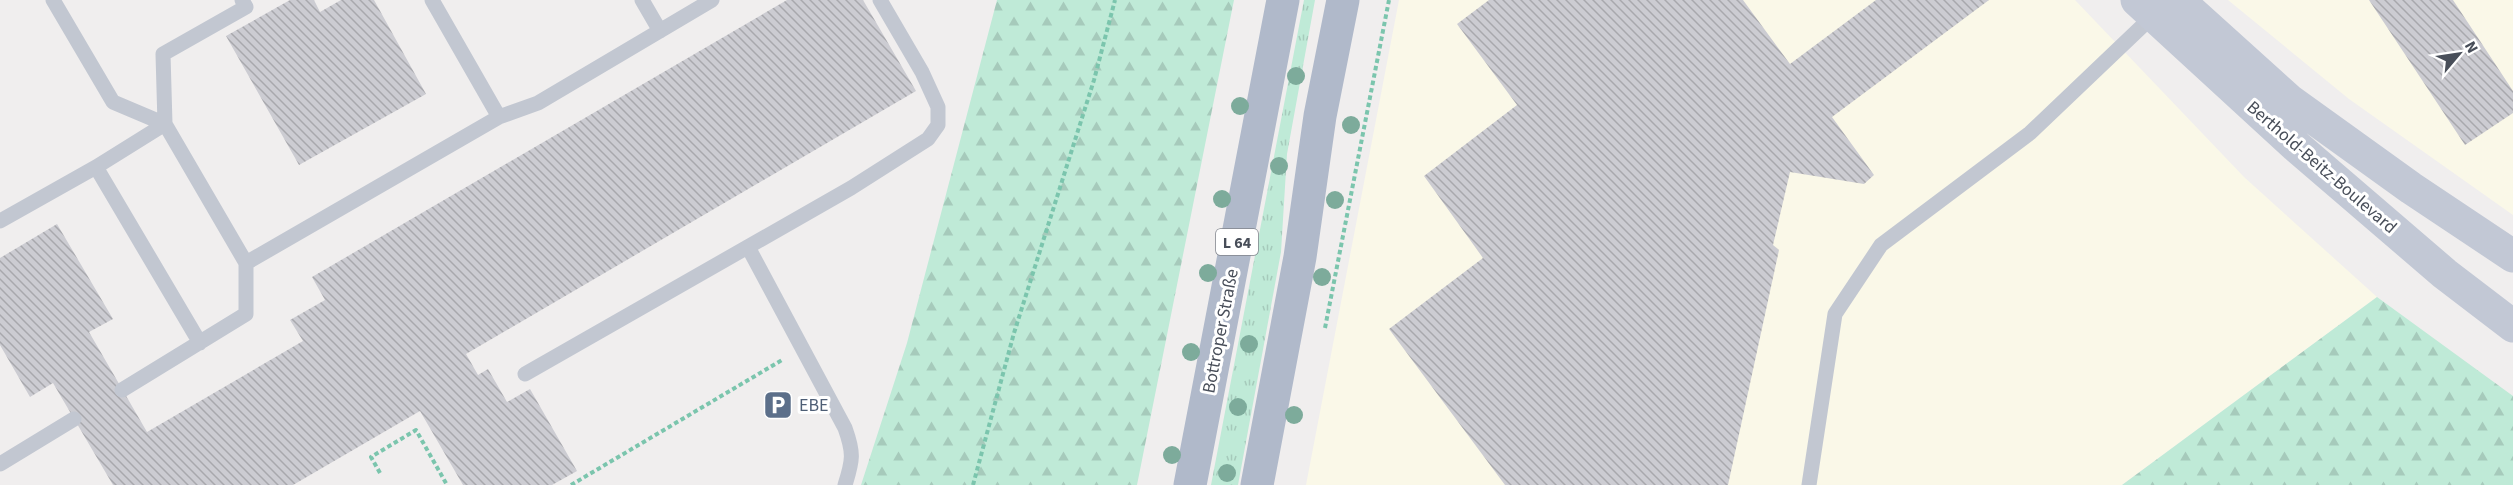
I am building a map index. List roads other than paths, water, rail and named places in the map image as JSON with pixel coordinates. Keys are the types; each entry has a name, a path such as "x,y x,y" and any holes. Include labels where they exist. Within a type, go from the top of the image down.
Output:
{"main road":[{"name":"Bottroper Straße","path":"1190,485 1283,0"},
{"path":"1257,485 1300,257 1320,116 1343,0"},
{"name":"Berthold-Beitz-Boulevard","path":"2159,4 2411,188 2513,256"},
{"name":"Berthold-Beitz-Boulevard","path":"2159,4 2296,146 2445,274 2513,326"}],"lane":[{"path":"53,0 113,102 165,124"},
{"path":"122,390 246,314 246,263 165,124 164,54 246,7 242,0"},
{"path":"432,0 499,117"},
{"path":"642,0 660,31"},
{"path":"246,263 499,117 538,103 712,0"},
{"path":"525,374 851,188 928,139 938,125 938,107 922,72 880,0"},
{"path":"1809,485 1835,314 1881,245 2030,133 2159,4"},
{"path":"0,221 96,167 165,124"},
{"path":"96,167 200,343"},
{"path":"748,247 845,428 853,449 853,461 844,485"},
{"path":"0,464 74,419"}],"place":[{"name":"EBE","path":"778,405"}]}
